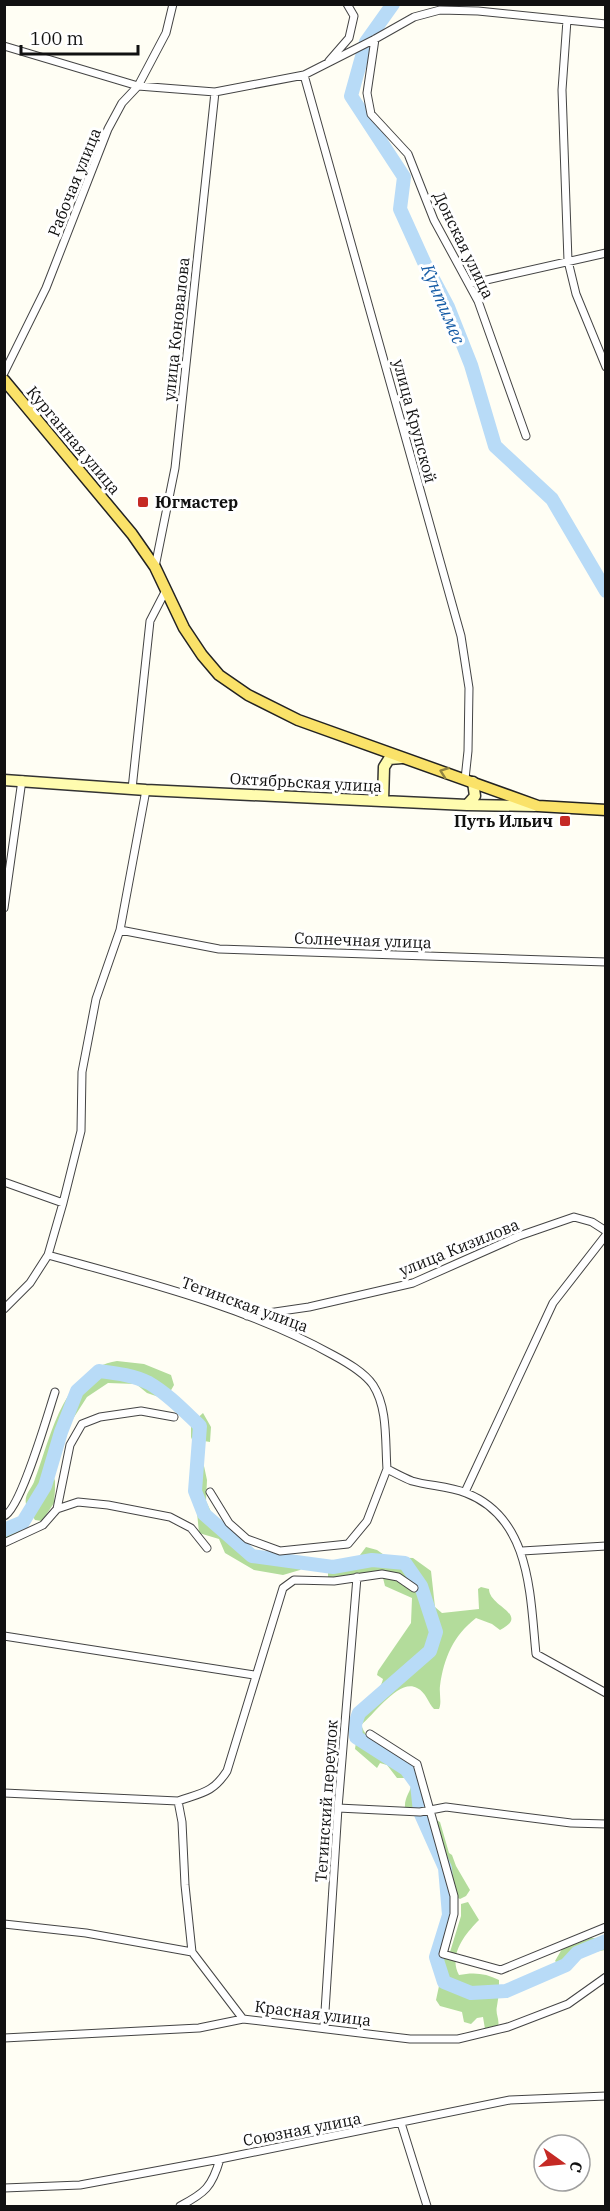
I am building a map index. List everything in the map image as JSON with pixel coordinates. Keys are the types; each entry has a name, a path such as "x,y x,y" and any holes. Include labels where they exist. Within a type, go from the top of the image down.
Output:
{"main road":[{"name":"Курганная улица","path":"4,380 132,534 155,567 184,628 201,655 219,675 274,709 538,806"},
{"name":"Октябрьская улица","path":"538,806 606,810"}],"street":[{"name":"Рабочая улица","path":"4,373 46,288 108,129 122,103 138,86 166,33 173,4"},
{"path":"325,65 349,38 354,16 347,4"},
{"path":"4,45 138,86 215,92 304,75 375,39 414,16 440,10 478,11 606,24"},
{"path":"567,20 562,90 568,261 576,294 606,367"},
{"name":"Донская улица","path":"375,39 367,93 371,114 408,154 434,220 478,301 526,436"},
{"name":"улица Крупской","path":"304,75 461,636 470,688 469,781"},
{"name":"улица Коновалова","path":"155,567 175,468 215,92"},
{"path":"469,285 606,253"},
{"path":"132,789 150,621 166,590"},
{"path":"360,742 373,751 384,767"},
{"path":"383,801 384,767 389,759 410,759"},
{"name":"Октябрьская улица","path":"4,780 146,790 467,805 538,806"},
{"path":"4,908 22,780"},
{"path":"467,805 475,796 469,781"},
{"path":"4,1309 30,1283 48,1255 63,1203 81,1131 82,1072 96,999 120,930 146,790"},
{"name":"Солнечная улица","path":"120,930 219,949 606,962"},
{"path":"4,1182 63,1203"},
{"name":"улица Кизилова","path":"247,1316 309,1306 413,1283 519,1236 574,1217 592,1221 606,1233 553,1303 465,1492"},
{"name":"Тегинская улица","path":"48,1255 139,1280 247,1316 309,1342 347,1363 371,1382 382,1400 387,1469 367,1521 348,1544 280,1551 247,1539 229,1523 210,1492"},
{"path":"4,1516 9,1514 22,1492 56,1392"},
{"path":"4,1543 43,1525 57,1509 70,1445 82,1424 100,1417 141,1411 174,1417"},
{"path":"387,1469 410,1480 465,1492 492,1506 508,1524 522,1551 536,1654 606,1693"},
{"path":"57,1509 78,1502 170,1516 191,1528 207,1548"},
{"path":"522,1551 606,1546"},
{"path":"4,1793 178,1801 209,1791 218,1784 226,1772 254,1675 283,1588 294,1580 334,1581 382,1574 398,1576 414,1588"},
{"name":"Тегинский переулок","path":"324,2027 338,1808 357,1577"},
{"path":"4,1636 254,1675"},
{"path":"370,1734 417,1764 454,1896 454,1914 443,1954 501,1970 606,1927"},
{"path":"178,1801 182,1822 185,1885 192,1952 243,2019"},
{"path":"338,1808 420,1812 446,1807 571,1823 606,1824"},
{"path":"4,1924 86,1933 192,1952"},
{"name":"Красная улица","path":"4,2038 199,2028 243,2019 410,2038 458,2039 508,2027 568,2004 606,1977"},
{"name":"Союзная улица","path":"4,2188 80,2185 510,2100 606,2096"},
{"path":"401,2123 427,2206"},
{"path":"180,2206 203,2194 214,2179 220,2159"}],"green space":[{"path":"117,1361 144,1364 171,1375 174,1385 170,1392 162,1398 147,1393 136,1384 108,1383 87,1397 69,1425 60,1429 50,1448 49,1462 55,1481 54,1503 42,1521 35,1520 27,1508 26,1498 61,1408 83,1378 98,1367"},
{"path":"203,1413 211,1427 210,1442 204,1441 201,1452 207,1480 206,1501 213,1516 245,1546 259,1552 291,1559 304,1556 308,1561 300,1570 283,1575 254,1570 225,1553 219,1539 199,1533 195,1491 198,1455 191,1437 191,1424"},
{"path":"20,1521 20,1533 5,1540 5,1526"},
{"path":"366,1547 377,1550 387,1557 413,1558 431,1571 435,1607 442,1613 479,1609 478,1589 481,1587 489,1589 495,1601 506,1610 511,1619 500,1630 476,1618 461,1632 444,1666 439,1709 434,1709 420,1690 410,1686 402,1688 387,1699 361,1725 353,1717 354,1712 372,1698 379,1689 383,1679 377,1675 378,1671 411,1623 412,1598 385,1586 382,1574 328,1578 328,1571 337,1562 357,1559"},
{"path":"361,1725 373,1743 402,1758 415,1770 424,1807 408,1810 405,1808 412,1782 405,1778 397,1778 387,1765 380,1763 377,1768 355,1749 358,1728"},
{"path":"427,1815 440,1822 449,1853 470,1890 460,1899 454,1896 438,1847 428,1839 421,1819"},
{"path":"468,1902 479,1920 460,1945 456,1967 459,1975 479,1974 499,1980 498,2027 485,2029 483,2017 477,2018 471,2024 464,2022 462,2012 440,2006 436,2000 439,1986 433,1965 447,1952 450,1952 461,1916 461,1904"},
{"path":"591,1938 605,1938 605,1950 584,1954 573,1961 559,1965 555,1961 562,1949"}],"waterway":[{"name":"Кунтимес","path":"393,4 366,42 351,96 404,177 400,209 448,307 471,365 495,446 552,499 606,591"},
{"path":"4,1530 23,1522 45,1486 61,1432 77,1391 99,1371 131,1376 156,1387 200,1426 195,1491 204,1514 252,1556 333,1567 372,1560 405,1563 421,1586 436,1632 430,1651 359,1713 355,1724 356,1737 406,1769 417,1784 420,1812 445,1868 449,1915 436,1957 444,1982 471,1993 506,1991 566,1965 577,1953 606,1941"}],"place":[{"name":"Югмастер","path":"143,502"},
{"name":"Путь Ильич","path":"565,821"}]}
